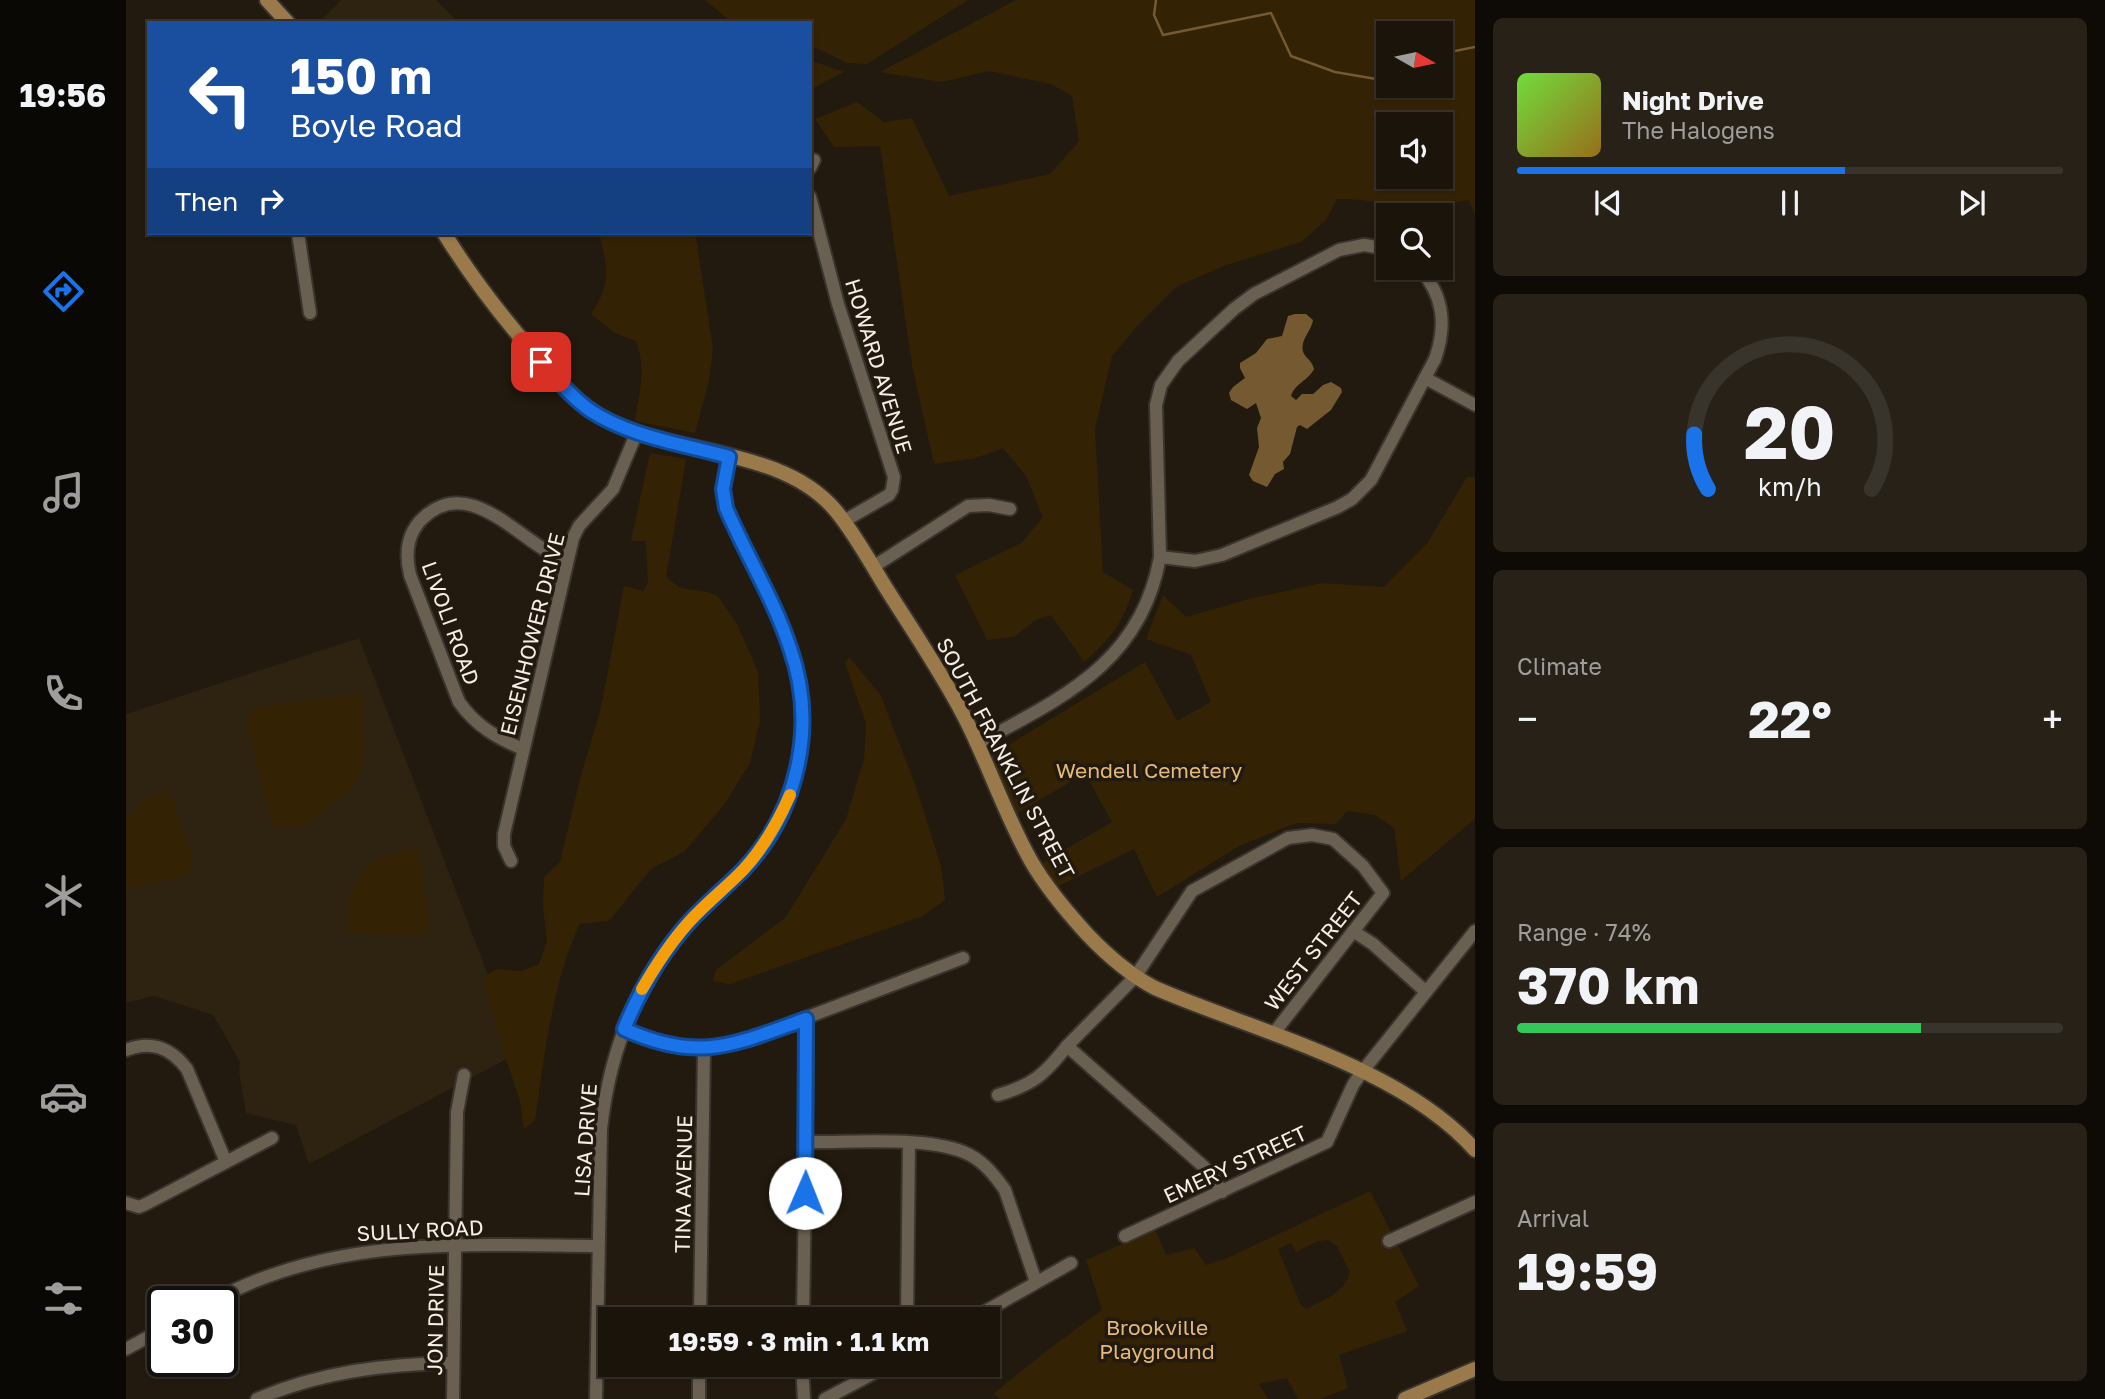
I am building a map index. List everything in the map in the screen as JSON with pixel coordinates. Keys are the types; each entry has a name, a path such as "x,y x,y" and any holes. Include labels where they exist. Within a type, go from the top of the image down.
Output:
{"main road":[{"path":"267,0 286,21"},
{"name":"SOUTH FRANKLIN STREET","path":"445,235 487,298 560,383 590,411 637,432 770,468 796,479 830,504 844,521 947,684 1023,845 1044,881 1100,947 1135,977 1182,1000 1274,1034 1362,1072 1428,1108 1474,1148"},
{"path":"1405,1399 1475,1369"}],"street":[{"name":"HOWARD AVENUE","path":"812,205 838,304 894,477 892,490 888,495 844,521"},
{"path":"298,235 310,313"},
{"path":"977,744 1077,686 1101,668 1120,649 1146,606 1160,557 1156,405 1161,385 1168,373 1234,309 1262,289 1339,250 1364,245 1376,247"},
{"path":"1160,557 1195,561 1222,555 1352,499 1371,480 1441,344 1443,313 1438,294 1430,280"},
{"path":"1425,378 1475,405"},
{"name":"EISENHOWER DRIVE","path":"511,861 504,846 504,834 567,561 579,526 613,489 637,432"},
{"name":"LISA DRIVE","path":"596,1399 600,1155 604,1103 615,1053 642,988 670,946 689,922 744,869 771,833 790,795 800,758 803,710 797,671 784,630 726,508 723,489 729,457"},
{"name":"LIVOLI ROAD","path":"523,749 488,732 468,715 459,702 410,575 407,563 410,538 415,527 430,512 443,506 468,503 493,514 545,552 567,561"},
{"path":"873,567 968,506 989,505 1010,509"},
{"name":"WEST STREET","path":"1135,977 1192,891 1288,838 1312,835 1333,839 1363,866 1383,893 1274,1034"},
{"path":"1353,931 1373,944 1425,991"},
{"name":"EMERY STREET","path":"1125,1236 1327,1142 1353,1085 1362,1072 1475,931"},
{"path":"624,1029 660,1043 704,1049 750,1039 963,958"},
{"path":"998,1095 1035,1080 1045,1073 1067,1046 1135,977"},
{"path":"803,1307 806,1019"},
{"path":"126,1049 153,1045 177,1056 187,1069 226,1162"},
{"path":"1067,1046 1202,1166 1222,1192"},
{"name":"TINA AVENUE","path":"700,1307 704,1049"},
{"name":"JON DRIVE","path":"453,1399 457,1112 464,1075"},
{"path":"126,1203 132,1206 146,1204 272,1138"},
{"path":"806,1142 909,1143 955,1149 978,1160 996,1177 1011,1204 1036,1282"},
{"path":"907,1307 909,1143"},
{"path":"1389,1241 1475,1202"},
{"name":"SULLY ROAD","path":"238,1289 264,1277 323,1259 388,1248 598,1247"},
{"path":"993,1307 1071,1263"},
{"path":"126,1349 147,1338"},
{"path":"257,1399 298,1383 355,1370 388,1365 453,1363"},
{"path":"699,1377 699,1399"},
{"path":"803,1377 804,1399"},
{"path":"825,1399 867,1377"}],"shaded area":[{"path":"341,0 436,0 457,21 320,21"},
{"path":"1306,314 1313,320 1303,349 1314,369 1295,388 1291,396 1296,400 1302,394 1313,394 1331,382 1341,388 1342,392 1331,410 1307,429 1300,425 1297,427 1290,454 1283,462 1284,469 1275,474 1267,487 1253,481 1249,475 1259,447 1257,428 1261,418 1256,403 1247,409 1231,400 1229,393 1245,378 1240,363 1256,353 1267,339 1282,336 1288,316"},
{"path":"359,638 518,1053 309,1164 296,1125 246,1113 239,1072 240,1062 213,1015 154,996 126,1003 126,714"}],"green space":[{"path":"705,0 968,0 867,64 847,63 812,46 812,21 729,20"},
{"path":"1016,0 1475,0 1475,215 1469,200 1449,203 1381,203 1337,199 1326,220 1301,242 1226,265 1176,287 1112,356 1095,429 1103,572 1133,590 1125,612 1114,630 1084,662 1051,615 1034,621 1014,637 987,640 955,575 1021,543 1043,517 1026,476 1003,448 976,458 934,464 912,365 880,146 834,147 815,119 857,102 884,122 912,118 949,196 1050,174 1079,141 1072,96 1051,84 989,71 942,82 880,72"},
{"path":"812,61 844,72 812,89"},
{"path":"599,235 695,235 713,348 709,381 695,433 635,421 642,372 636,341 615,333 591,314 605,284 604,256"},
{"path":"650,453 686,459 666,577 680,588 718,596 737,624 758,672 760,720 750,763 724,805 685,851 651,869 609,921 580,924 556,994 535,1120 524,1129 520,1101 499,1038 483,977 498,969 521,971 539,964 547,942 543,906 544,877 560,862 601,708 624,586 644,591 648,581 646,541 631,541"},
{"name":"Wendell Cemetery","path":"1467,477 1475,477 1475,819 1401,881 1394,828 1375,815 1347,811 1336,824 1296,823 1239,846 1157,897 1134,849 1055,888 1040,864 1112,822 1085,774 1015,814 990,756 1145,662 1177,721 1211,702 1191,655 1146,639 1163,595 1186,617 1249,599 1322,583 1384,587 1428,542"},
{"path":"849,657 880,694 915,784 941,866 945,900 923,916 730,984 713,981 716,970 786,917 846,819 864,759 866,723 845,663"},
{"path":"362,693 364,753 360,775 355,784 310,822 291,827 272,827 246,719 254,708"},
{"path":"170,791 194,862 188,875 126,889 126,819 145,800"},
{"path":"419,847 430,926 424,936 347,932 350,897 362,872 385,856"},
{"name":"Brookville Playground","path":"1370,1191 1419,1286 1395,1302 1407,1331 1339,1355 1348,1388 1320,1399 1298,1399 1287,1378 1259,1384 1268,1399 1001,1399 993,1394 1102,1310 1086,1260 1155,1229 1166,1255 1194,1248 1206,1265 1225,1259","holes":["1328,1240 1337,1246 1350,1272 1347,1279 1338,1291 1306,1309 1301,1305 1278,1249 1291,1243 1296,1252 1318,1241"]}],"waterway":[{"path":"1156,0 1154,15 1163,35 1271,13 1291,56 1335,72 1376,79"},
{"path":"1453,51 1475,47"}],"slow traffic":[{"path":"642,989 664,953 689,922 761,849 790,795"}],"route":[{"path":"541,362 590,411 608,421 646,435 729,457 723,489 726,508 791,649 801,690 803,733 796,776 781,816 761,849 744,869 689,922 664,953 642,988 624,1029 651,1041 704,1049 734,1044 806,1019 805,1193"}]}
